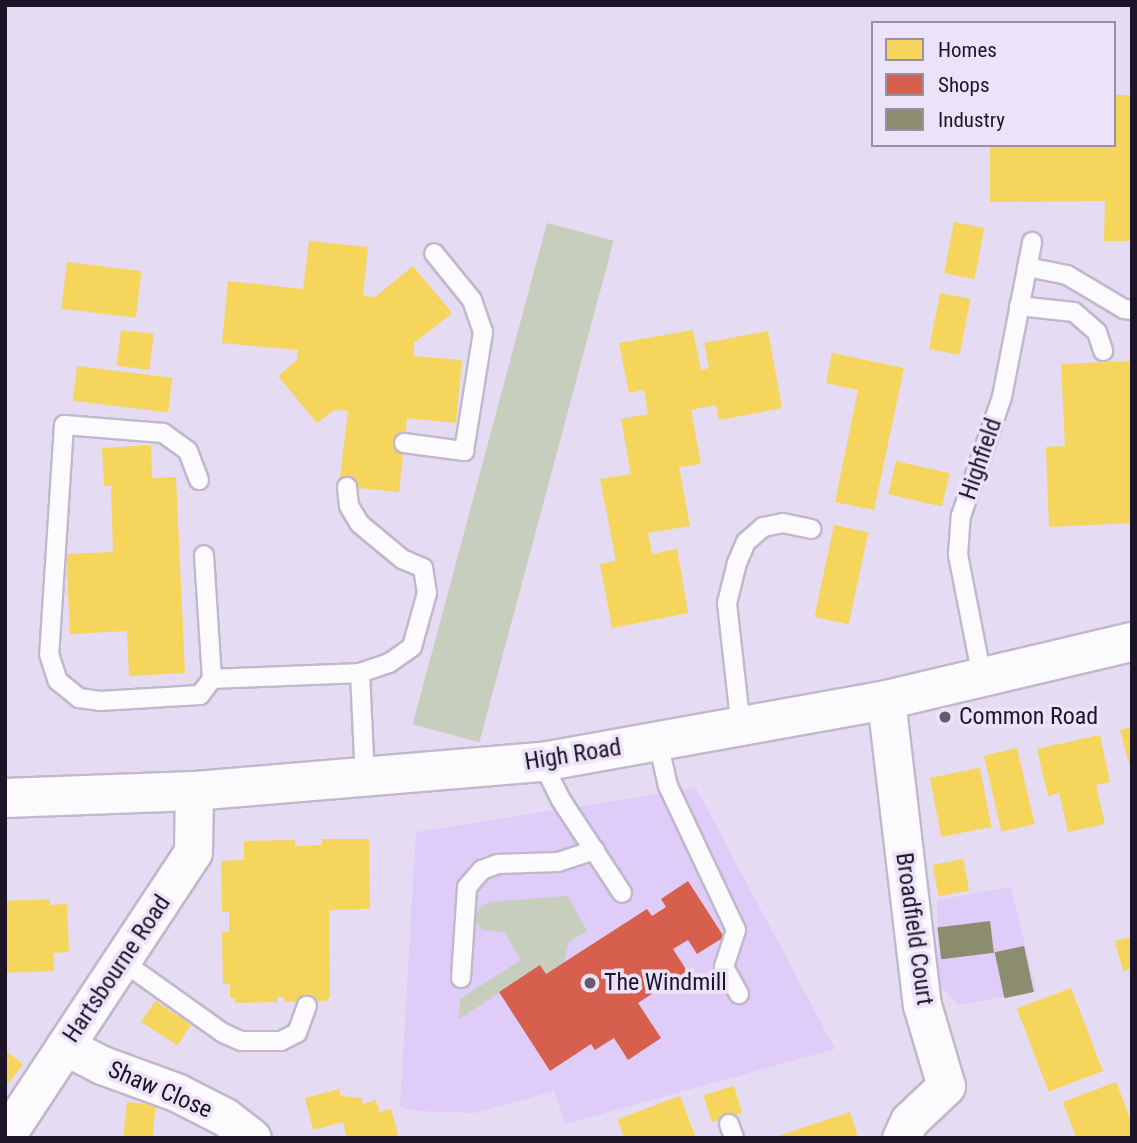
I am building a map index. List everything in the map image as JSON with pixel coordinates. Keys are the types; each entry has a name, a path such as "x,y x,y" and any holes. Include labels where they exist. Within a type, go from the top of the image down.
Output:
{"main road":[{"name":"High Road","path":"5,798 194,792 542,762 886,700 1132,642"}],"street":[{"name":"Broadfield Court","path":"886,700 922,1005 946,1086 909,1121 901,1138"},
{"name":"Hartsbourne Road","path":"5,1137 193,852 194,792"},
{"name":"Shaw Close","path":"65,1046 102,1065 176,1092 253,1138"}],"lane":[{"name":"Highfield","path":"982,677 958,555 961,516 1002,397 1031,242"},
{"path":"404,443 464,451 475,385 483,332 472,300 434,253"},
{"path":"1027,267 1067,275 1132,310"},
{"path":"1019,306 1074,312 1097,332 1103,351"},
{"path":"200,480 188,451 163,433 64,425 49,654 58,681 79,698 100,701 200,695 212,679 204,555"},
{"path":"212,679 359,673 389,663 412,647 427,593 423,568 402,559 360,523 349,506 347,487"},
{"path":"741,727 727,603 737,563 746,542 763,527 783,523 811,529"},
{"path":"359,673 365,779"},
{"path":"658,742 668,786 736,930 724,967 739,994"},
{"path":"542,762 622,893"},
{"path":"461,978 467,887 482,870 499,864 558,862 595,850"},
{"path":"122,961 223,1033 241,1041 281,1041 297,1033 307,1006"}],"shaded area":[{"path":"696,788 835,1049 565,1124 554,1091 475,1113 416,1111 400,1106 416,832"},
{"path":"1011,887 1036,991 958,1005 939,984 937,900"}],"green space":[{"path":"547,223 614,241 479,742 413,724"},
{"path":"568,896 587,931 569,942 564,962 546,974 540,966 459,1019 460,999 521,960 504,932 482,930 475,921 478,910 488,902"}],"building: Homes":[{"path":"1116,95 1132,95 1132,241 1104,241 1105,201 990,202 990,147 1116,147"},
{"path":"954,222 984,228 975,279 944,273"},
{"path":"309,241 368,247 363,296 375,297 413,266 452,313 414,343 414,356 462,360 456,423 407,418 399,492 339,486 348,411 334,410 317,423 278,376 297,360 298,350 222,343 228,281 303,289"},
{"path":"67,262 141,271 136,318 61,309"},
{"path":"940,293 970,299 960,355 929,349"},
{"path":"121,330 154,334 149,370 117,366"},
{"path":"693,330 701,370 709,368 704,343 768,331 782,408 719,420 716,405 691,410 701,464 679,467 690,526 648,533 652,554 677,549 688,613 612,628 600,564 616,561 600,479 631,474 621,419 648,414 644,390 629,393 619,343"},
{"path":"832,353 904,368 874,510 835,502 858,390 826,383"},
{"path":"1132,361 1132,523 1049,527 1046,447 1065,446 1061,364"},
{"path":"77,366 172,378 168,412 73,401"},
{"path":"151,445 152,478 176,477 185,673 129,676 127,631 70,634 66,554 113,552 111,486 104,486 102,448"},
{"path":"896,461 950,473 942,507 888,494"},
{"path":"834,525 868,532 849,624 814,617"},
{"path":"1132,727 1132,771 1131,771 1120,730"},
{"path":"1100,735 1110,782 1096,785 1105,824 1068,832 1059,793 1048,796 1037,749"},
{"path":"1017,748 1035,824 1001,832 984,756"},
{"path":"980,768 991,827 941,837 930,778"},
{"path":"322,839 369,839 370,909 329,910 330,997 326,1001 284,1002 284,997 277,997 278,1002 235,1003 235,998 230,998 230,984 223,984 222,932 229,932 229,912 222,912 221,861 244,860 244,841 295,840 295,846 322,845"},
{"path":"963,859 969,890 939,896 933,865"},
{"path":"50,899 50,905 67,904 69,952 53,953 54,971 5,973 5,901"},
{"path":"1132,937 1132,968 1123,971 1115,941"},
{"path":"1071,988 1103,1071 1049,1092 1017,1009"},
{"path":"155,1001 191,1024 177,1045 141,1022"},
{"path":"5,1050 23,1064 5,1088"},
{"path":"1116,1082 1132,1123 1132,1138 1076,1138 1063,1102"},
{"path":"734,1086 742,1113 712,1122 703,1095"},
{"path":"339,1089 341,1096 361,1098 363,1104 376,1100 379,1112 391,1109 399,1138 347,1138 343,1122 313,1130 305,1098"},
{"path":"680,1096 696,1138 624,1138 618,1119"},
{"path":"127,1102 156,1105 152,1138 123,1138"},
{"path":"850,1112 858,1138 775,1138 775,1137"}],"building: Shops":[{"name":"The Windmill","path":"688,881 724,937 697,954 688,940 673,949 687,971 638,1003 661,1038 628,1060 614,1038 595,1050 591,1044 550,1071 499,992 540,965 546,974 647,909 652,916 666,907 661,899"}],"building: Industry":[{"path":"990,921 994,953 941,959 937,927"},
{"path":"1024,946 1034,992 1004,998 995,952"}],"place":[{"name":"Common Road","path":"945,717"},
{"name":"The Windmill","path":"590,983"}]}
